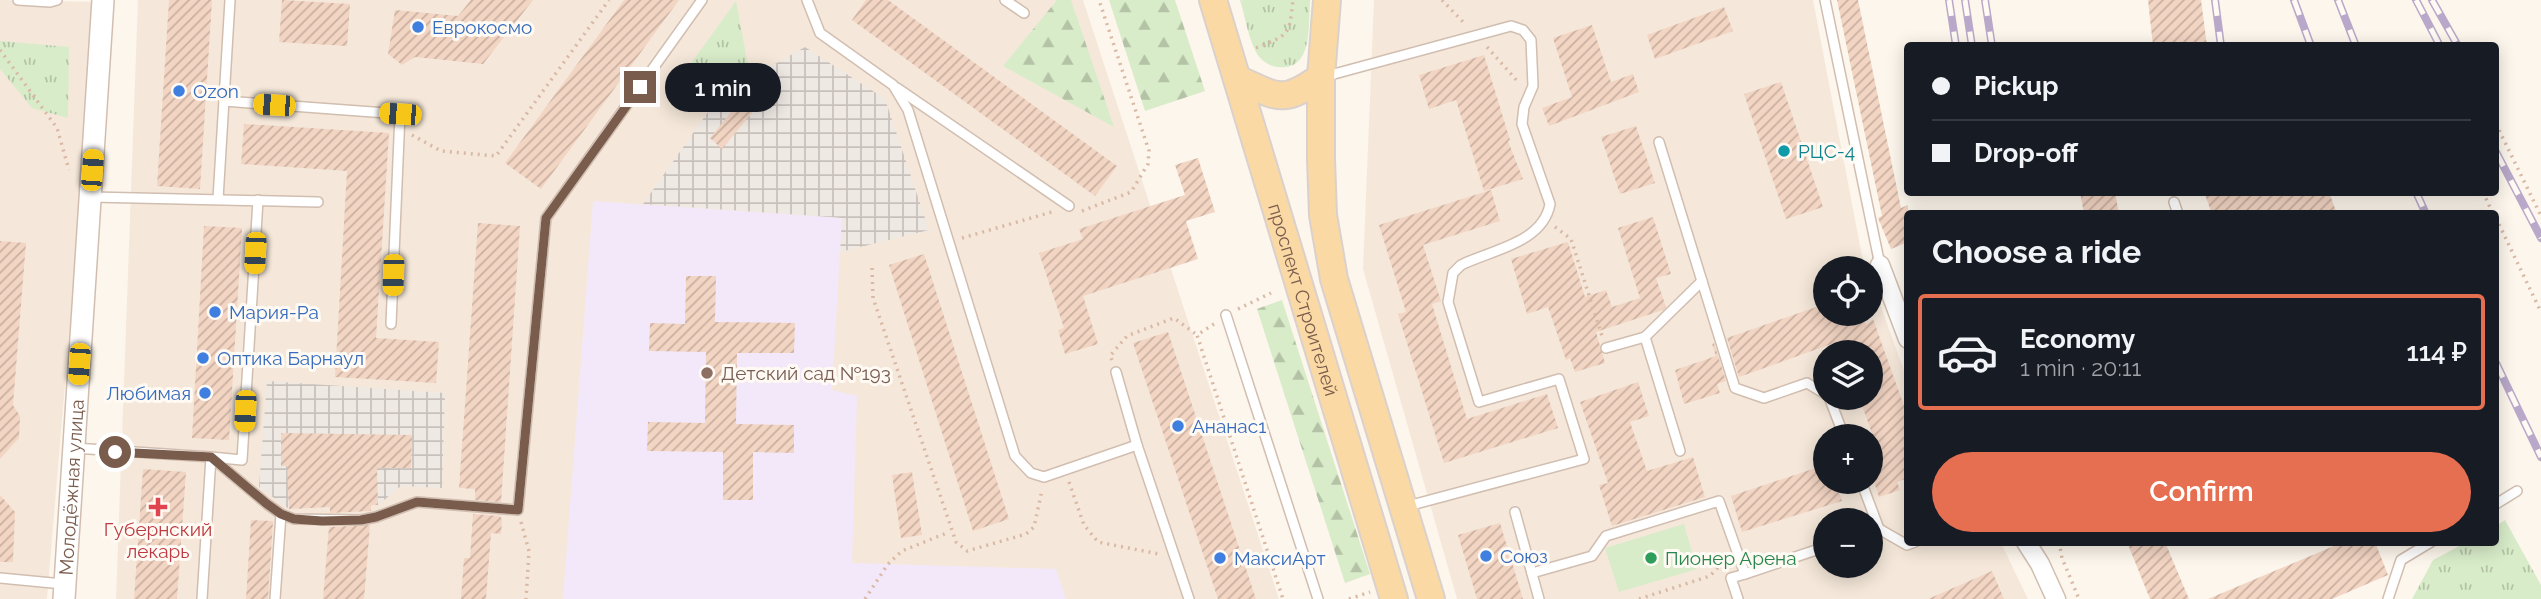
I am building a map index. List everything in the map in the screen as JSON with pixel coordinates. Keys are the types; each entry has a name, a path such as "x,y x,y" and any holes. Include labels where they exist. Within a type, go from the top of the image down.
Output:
{"main road":[{"name":"проспект Строителей","path":"1213,0 1394,599"},
{"name":"проспект Строителей","path":"1327,0 1321,77 1321,159 1323,215 1334,279 1431,599"},
{"path":"1237,79 1276,96 1299,94 1321,77"}],"street":[{"name":"Молодёжная улица","path":"65,592 103,0"},
{"path":"1883,273 1904,328"},
{"path":"2028,546 2040,564 2056,599"}],"lane":[{"path":"18,0 57,0"},
{"path":"218,200 230,0"},
{"path":"211,457 281,514 294,519 361,520 417,502 518,510 546,218 702,0"},
{"path":"807,0 809,11 820,33 1069,206"},
{"path":"1005,0 1024,13"},
{"path":"1825,0 1878,256"},
{"path":"1321,77 1511,26 1523,30 1531,40 1533,86 1524,107 1522,124 1550,204 1540,227 1524,238 1461,265 1453,273 1448,302 1479,402 1559,379 1584,459 1403,508"},
{"path":"893,85 908,110 1014,456 1031,473 1044,477 1137,445"},
{"path":"223,101 400,114 391,324"},
{"path":"1658,142 1735,388 1764,398 1807,383 1813,387"},
{"path":"90,197 318,202"},
{"path":"74,448 242,460 258,200"},
{"path":"2174,201 2177,210"},
{"path":"1606,348 1645,337 1702,281"},
{"path":"1226,315 1318,599"},
{"path":"1645,337 1680,451"},
{"path":"1116,372 1137,445 1189,599"},
{"path":"202,599 211,457"},
{"path":"2499,502 2517,491"},
{"path":"1532,573 1592,556 1606,536 1719,501 1745,574"},
{"path":"1515,512 1539,599"},
{"path":"275,599 281,514"},
{"path":"1883,534 1904,543"},
{"path":"2388,599 2401,560 2424,546"},
{"path":"1738,599 1731,578 1813,551"},
{"path":"0,578 65,592"}],"path":[{"path":"399,128 441,151 496,156 609,0"},
{"path":"1099,0 1149,151"},
{"path":"1256,48 1282,38 1290,30 1293,0"},
{"path":"0,50 57,128 69,170"},
{"path":"2499,130 2541,216"},
{"path":"1545,219 1571,239 1606,348"},
{"path":"2499,224 2541,312"},
{"path":"872,268 873,298 956,542 967,551 1026,534 1034,527 1044,477"},
{"path":"1244,305 1271,293"},
{"path":"1197,335 1226,315"},
{"path":"1116,372 1110,356 1127,336 1174,318 1197,335 1283,599"},
{"path":"1065,471 1084,525 1098,542 1176,557"},
{"path":"518,510 529,551 526,599"},
{"path":"865,599 888,564 902,551 949,532"},
{"path":"2060,546 2079,599"},
{"path":"1639,599 1710,576 1736,548"},
{"path":"1349,599 1362,595"}],"shaded area":[{"path":"0,0 97,2 47,599 0,599"},
{"path":"138,0 1083,0 1279,599 116,599"},
{"path":"1374,0 1813,0 1862,256 1813,256 1813,326 1883,326 1883,312 1904,371 1904,546 2002,546 2028,599 1457,599 1363,269"},
{"path":"805,47 885,99 929,230 840,252 841,218 643,204 720,95"},
{"name":"Детский сад №193","path":"593,201 842,218 832,390 857,396 852,563 1056,569 1066,599 563,599"},
{"path":"267,381 445,393 442,488 401,486 378,505 289,509 259,487"}],"green space":[{"path":"1057,0 1071,0 1114,127 1003,66"},
{"path":"1109,0 1175,0 1205,91 1145,111"},
{"path":"1240,0 1310,0 1307,45 1297,62 1289,67 1277,67 1260,58 1251,40"},
{"path":"736,1 749,71 684,73"},
{"path":"0,41 69,47 68,118 32,108 0,69"},
{"path":"1282,300 1370,574 1345,583 1257,309"},
{"path":"2505,520 2541,585 2541,599 2412,599 2433,560 2459,546 2499,546 2499,524"},
{"name":"Пионер Арена","path":"1684,524 1697,569 1619,592 1605,548"}],"building":[{"path":"169,0 212,0 200,189 157,186"},
{"path":"282,0 350,4 347,46 279,42"},
{"path":"471,0 533,0 483,64 415,57 402,65 388,54 395,10 458,16"},
{"path":"624,0 679,0 541,189 505,163"},
{"path":"866,0 888,0 1117,166 1095,196 852,20"},
{"path":"1837,0 1858,0 1901,208 1908,205 1908,210 1904,210 1904,244 1891,249 1878,218 1882,216"},
{"path":"2148,0 2201,0 2206,42 2153,42"},
{"path":"1724,7 1733,31 1655,59 1647,35"},
{"path":"1592,25 1611,82 1633,74 1639,92 1549,126 1542,108 1572,97 1553,38"},
{"path":"1484,55 1510,140 1508,141 1523,179 1484,191 1456,100 1429,109 1419,75"},
{"path":"676,78 695,90 687,104 667,92"},
{"name":"РЦС-4","path":"1781,82 1823,207 1786,219 1744,94"},
{"path":"748,91 761,102 722,149 710,138"},
{"path":"244,124 389,133 376,338 439,342 436,383 335,377 347,171 241,164"},
{"path":"1636,126 1655,183 1620,194 1601,137"},
{"path":"1198,158 1215,212 1186,221 1198,259 1083,296 1098,344 1065,354 1058,330 1064,328 1039,253 1083,239 1079,229 1185,195 1175,165"},
{"path":"1491,190 1500,221 1423,245 1441,301 1432,304 1467,419 1547,394 1558,428 1444,463 1398,314 1406,312 1379,225"},
{"path":"2081,196 2116,196 2118,210 2083,210"},
{"path":"2205,196 2330,196 2336,210 2211,210"},
{"path":"1653,217 1671,274 1656,278 1666,307 1596,332 1605,363 1575,372 1570,358 1566,360 1548,307 1527,314 1511,259 1568,242 1585,297 1606,290 1612,307 1640,298 1618,228"},
{"path":"478,223 520,226 501,502 475,500 475,489 459,488"},
{"path":"204,226 242,228 229,440 192,438"},
{"path":"0,241 26,243 13,405 20,416 19,438 0,459"},
{"path":"924,254 1009,519 973,531 889,265"},
{"path":"686,276 716,276 715,322 795,323 794,353 737,353 736,424 794,425 794,453 753,452 753,500 723,500 723,452 647,451 648,422 705,423 706,352 649,351 650,323 685,324"},
{"path":"1813,308 1813,326 1876,326 1880,340 1813,340 1813,351 1739,377 1727,338"},
{"path":"1168,332 1256,599 1218,599 1133,343"},
{"path":"1714,343 1726,381 1717,384 1720,393 1684,404 1675,370 1716,356 1712,344"},
{"path":"1883,347 1904,406 1904,479 1897,482 1900,490 1879,497 1878,494 1883,494 1883,424 1869,424 1864,410 1883,410"},
{"path":"1638,382 1649,416 1630,422 1647,471 1693,457 1705,497 1612,526 1599,485 1608,483 1580,402"},
{"path":"281,433 412,435 411,468 377,468 378,505 371,505 371,511 330,513 330,507 289,509 287,466 281,466"},
{"path":"143,469 186,472 177,599 134,599"},
{"path":"1813,469 1813,494 1840,494 1842,501 1742,532 1731,496"},
{"path":"912,472 922,535 901,538 892,475"},
{"path":"0,495 15,512 13,562 0,562"},
{"path":"473,514 500,516 502,519 501,534 491,533 486,599 461,599 464,558 470,558"},
{"path":"251,520 273,521 268,599 246,599"},
{"path":"1500,523 1523,599 1477,599 1458,535"},
{"path":"370,525 364,599 323,599 329,527"},
{"path":"2129,546 2167,546 2189,599 2150,599"},
{"path":"2334,546 2377,546 2388,575 2332,599 2208,599"},
{"path":"1992,571 2004,599 1928,599"}],"railway":[{"path":"1949,0 1955,42"},
{"path":"1965,0 1971,42"},
{"path":"1985,0 1991,42"},
{"path":"2215,0 2220,42"},
{"path":"2294,0 2310,42"},
{"path":"2338,0 2354,42"},
{"path":"2416,0 2438,42"},
{"path":"2432,0 2456,42"},
{"path":"2499,158 2541,238"},
{"path":"2418,196 2424,210"},
{"path":"2499,369 2541,457"}],"place":[{"name":"Еврокосмо","path":"418,27"},
{"name":"Ozon","path":"179,91"},
{"name":"РЦС-4","path":"1784,151"},
{"name":"Мария-Ра","path":"215,312"},
{"name":"Оптика Барнаул","path":"203,358"},
{"name":"Детский сад №193","path":"707,373"},
{"name":"Любимая","path":"205,393"},
{"name":"Ананас1","path":"1178,426"},
{"name":"Губернский лекарь","path":"158,507"},
{"name":"Союз","path":"1486,556"},
{"name":"МаксиАрт","path":"1220,558"},
{"name":"Пионер Арена","path":"1651,558"}],"route":[{"path":"115,452 211,457 267,504 294,519 361,520 417,502 518,510 546,218 640,87"}]}
